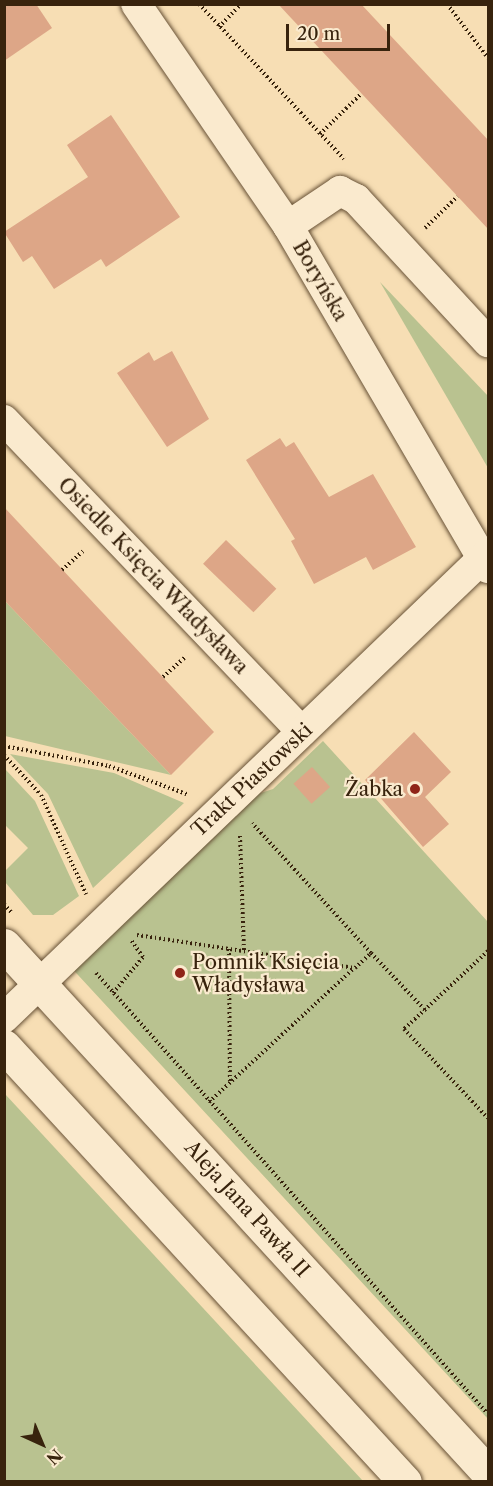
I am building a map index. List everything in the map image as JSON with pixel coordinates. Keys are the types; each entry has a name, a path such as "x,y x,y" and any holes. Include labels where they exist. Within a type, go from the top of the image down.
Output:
{"street":[{"name":"Boryńska","path":"136,4 288,226 487,559"},
{"path":"288,226 340,191 356,199 489,342"},
{"name":"Osiedle Księcia Władysława","path":"4,420 302,732"},
{"name":"Trakt Piastowski","path":"10,1013 302,732 487,559"},
{"name":"Aleja Jana Pawła II","path":"11,932 41,984 489,1473"},
{"path":"4,1046 405,1482"}],"path":[{"path":"219,27 242,4"},
{"path":"447,4 489,58"},
{"path":"320,134 361,94"},
{"path":"416,237 457,197"},
{"path":"78,540 94,556"},
{"path":"62,570 86,548"},
{"path":"180,647 195,663"},
{"path":"163,677 188,655"},
{"path":"4,746 109,766 198,798"},
{"path":"4,755 41,795 86,893"},
{"path":"245,815 425,1010"},
{"path":"240,832 244,951"},
{"path":"4,904 11,932"},
{"path":"114,993 143,957 123,933 355,968"},
{"path":"229,949 230,1082"},
{"path":"489,951 404,1029 489,1119"},
{"path":"209,1102 371,953"},
{"path":"95,964 94,971 489,1414"}],"green space":[{"path":"380,282 488,396 488,468"},
{"path":"4,600 171,775 5,736"},
{"path":"323,741 488,922 488,1419 66,962 236,801 273,789"},
{"path":"10,754 114,773 184,803 93,888 48,794"},
{"path":"5,769 35,801 79,896 53,915 33,915 5,882 5,871 28,848 5,825"},
{"path":"5,1094 363,1481 5,1481"}],"building":[{"path":"4,4 36,4 52,28 4,61"},
{"path":"278,4 361,4 489,141 489,230"},
{"path":"111,115 180,217 106,267 101,259 54,289 32,256 23,262 4,232 88,177 67,145"},
{"path":"172,351 209,419 167,447 117,373 149,352 154,361"},
{"path":"280,438 286,447 294,442 329,497 373,474 416,547 373,570 366,557 314,584 291,541 295,539 246,460"},
{"path":"4,507 214,732 171,775 4,600"},
{"path":"226,540 276,589 253,612 203,564"},
{"path":"414,732 451,772 425,797 449,824 423,847 365,780"},
{"path":"312,767 330,787 311,804 293,784"}],"place":[{"name":"Żabka","path":"415,789"},
{"name":"Pomnik Księcia Władysława","path":"180,973"}]}
